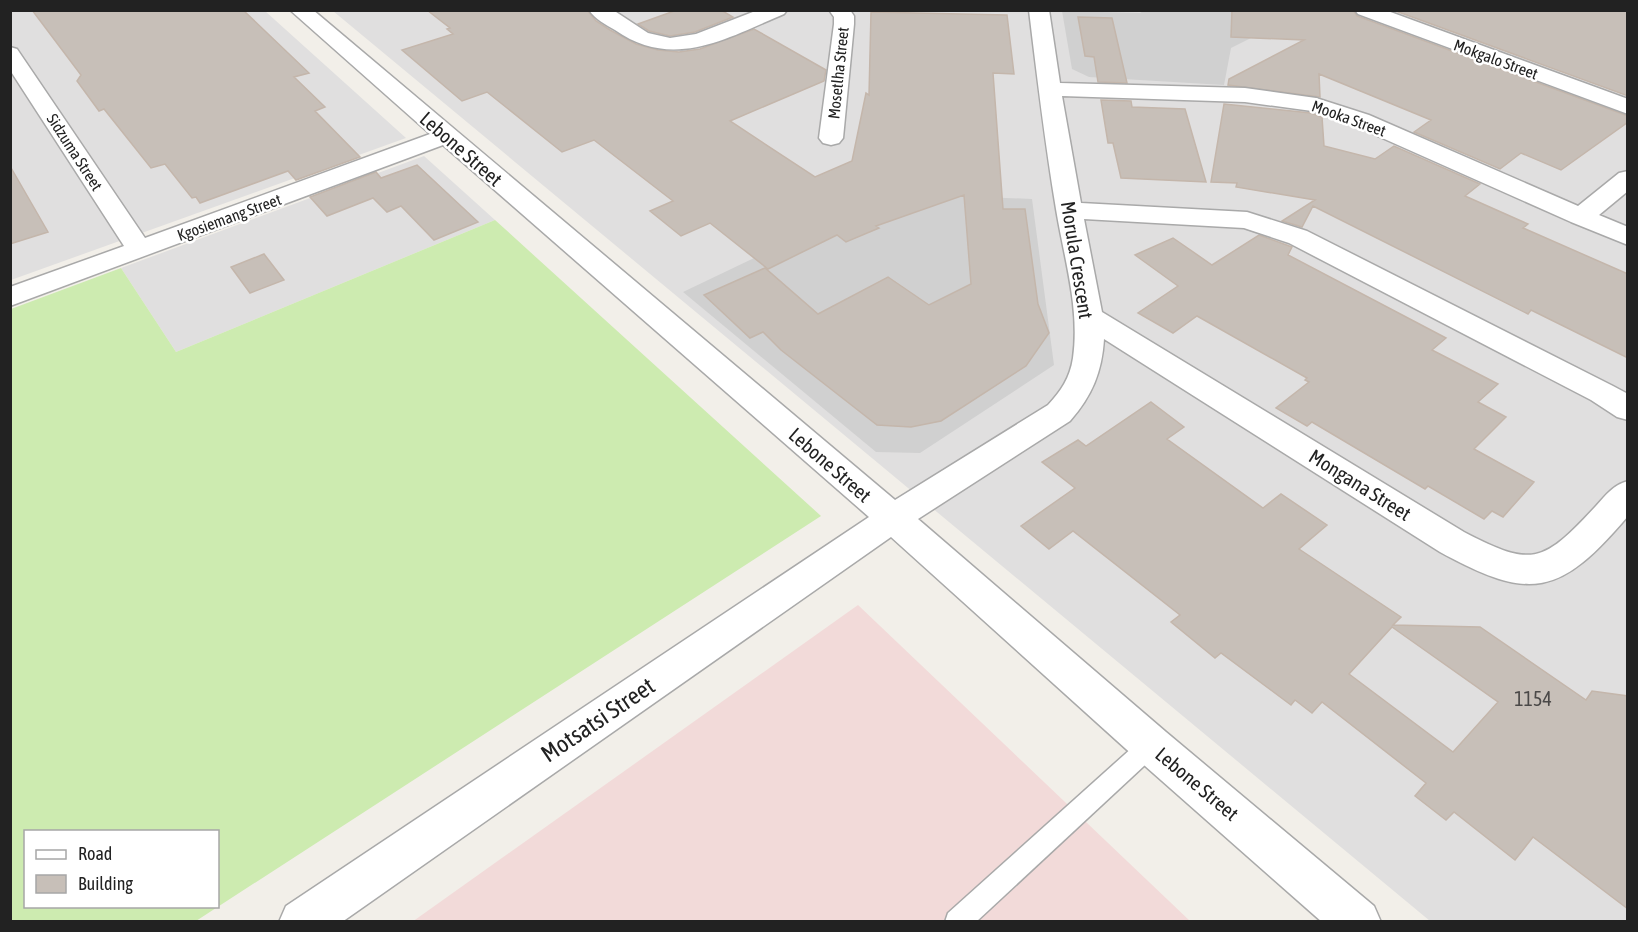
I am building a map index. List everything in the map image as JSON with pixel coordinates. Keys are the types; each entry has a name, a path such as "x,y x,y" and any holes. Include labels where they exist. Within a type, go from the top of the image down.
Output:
{"street":[{"name":"Lebone Street","path":"300,10 893,518 1151,745 1358,921"},
{"path":"598,10 643,38 669,44 700,39 777,10"},
{"name":"Mosetlha Street","path":"831,138 844,24 844,16 839,10"},
{"name":"Morula Crescent","path":"893,518 1059,412 1075,396 1084,379 1088,357 1089,316 1069,210 1039,10"},
{"name":"Mokgalo Street","path":"1365,10 1628,107"},
{"name":"Sidzuma Street","path":"10,53 140,250"},
{"name":"Mooka Street","path":"1050,89 1245,95 1316,105 1361,120 1580,218 1628,237"},
{"name":"Kgosiemang Street","path":"10,297 447,136"},
{"path":"1580,218 1628,178"},
{"path":"1069,210 1210,217 1247,220 1267,225 1319,248 1602,393 1628,409"},
{"name":"Mongana Street","path":"1089,316 1452,542 1488,562 1528,572 1550,567 1581,544 1628,493"},
{"name":"Motsatsi Street","path":"302,921 893,518"}],"lane":[{"path":"957,921 1151,745"}],"shaded area":[{"path":"1145,10 1237,11 1275,26 1231,48 1224,85 1089,77 1072,69 1062,11 1140,13"},
{"path":"11,11 265,11 406,138 11,280"},
{"path":"333,11 1627,11 1627,921 1430,921"},
{"path":"424,156 495,220 176,352 121,268"},
{"path":"890,193 1032,199 1054,365 920,453 876,452 683,292"},
{"path":"858,605 1190,921 412,922"}],"green space":[{"path":"495,220 821,516 219,906 219,830 24,830 24,908 216,908 196,921 11,921 11,309 121,268 176,352"}],"building":[{"path":"32,10 243,10 309,73 294,77 325,107 315,111 360,157 296,180 288,171 200,203 196,197 192,198 165,164 151,168 104,109 99,111 77,81 81,75"},
{"path":"427,10 587,10 596,21 636,44 658,50 679,52 700,49 754,29 826,70 824,81 730,121 815,177 852,161 866,93 869,95 871,12 1007,15 1014,74 993,73 1003,209 1025,209 1038,304 1049,333 1026,366 941,421 911,427 877,425 781,350 763,332 750,338 704,295 765,268 818,314 888,277 929,305 971,284 964,195 876,226 879,228 846,242 837,235 768,269 710,223 681,236 650,211 673,201 594,140 562,152 487,92 462,101 402,50 453,34 447,29 450,28"},
{"path":"677,10 721,10 733,17 695,32 670,36 649,31 638,24"},
{"path":"1232,10 1353,10 1357,16 1628,116 1628,122 1561,170 1521,153 1500,169 1414,132 1431,120 1319,74 1320,97 1228,85 1229,79 1304,40 1231,37"},
{"path":"1393,10 1628,10 1628,96"},
{"path":"1078,17 1112,18 1127,83 1098,82 1094,57 1085,56"},
{"path":"1101,100 1131,101 1132,107 1185,109 1206,182 1121,178 1113,143 1108,143"},
{"path":"1224,104 1311,113 1322,117 1324,146 1375,159 1394,146 1480,184 1465,196 1528,224 1523,228 1628,274 1628,358 1531,310 1528,314 1313,206 1302,227 1282,221 1315,200 1236,187 1237,183 1211,182"},
{"path":"417,165 478,222 434,240 401,206 387,212 373,198 327,216 310,197 376,172 381,178"},
{"path":"10,166 48,232 10,244"},
{"path":"1259,235 1292,247 1288,255 1446,338 1432,350 1498,384 1478,402 1506,417 1474,449 1534,482 1503,517 1492,511 1484,519 1428,486 1425,489 1312,422 1307,426 1276,408 1309,382 1305,380 1307,378 1197,316 1173,333 1138,313 1178,286 1135,255 1173,238 1212,265"},
{"path":"264,254 284,280 250,293 231,267"},
{"path":"1151,402 1184,427 1167,439 1263,508 1281,494 1327,525 1299,549 1401,617 1393,625 1480,627 1586,700 1592,691 1628,696 1628,909 1533,837 1515,860 1454,812 1446,820 1415,796 1426,783 1322,702 1312,713 1295,700 1291,705 1221,653 1215,658 1171,622 1180,615 1073,531 1049,549 1021,526 1075,488 1042,462 1078,440 1086,446","holes":["1392,627 1498,702 1453,752 1349,674"]}]}
